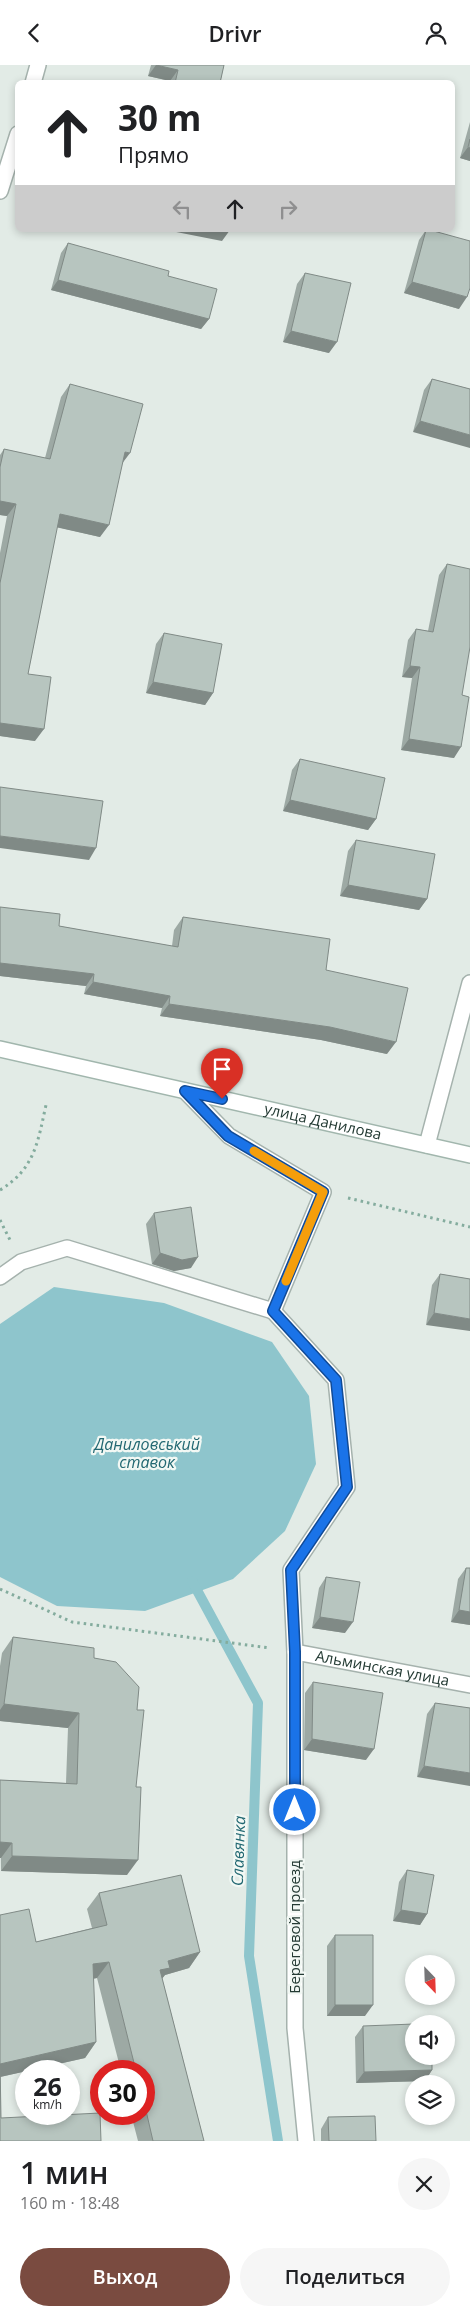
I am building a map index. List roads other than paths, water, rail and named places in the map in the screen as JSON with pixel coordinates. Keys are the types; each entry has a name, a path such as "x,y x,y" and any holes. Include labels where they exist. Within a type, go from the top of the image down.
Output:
{"street":[{"path":"34,80 38,65"},
{"path":"0,191 15,144"},
{"path":"427,1145 470,983"},
{"name":"улица Данилова","path":"0,1049 470,1155"},
{"path":"0,1277 21,1262 67,1248 273,1311 323,1192 228,1136 185,1091"},
{"name":"Береговой проезд","path":"273,1311 336,1380 347,1487 291,1570 295,1652 295,2027 306,2141"},
{"name":"Альминская улица","path":"295,1652 470,1685"}],"water":[{"name":"Даниловський ставок","path":"54,1287 164,1303 272,1342 309,1396 316,1464 285,1531 233,1579 145,1611 57,1606 0,1577 0,1324"}],"waterway":[{"name":"Славянка","path":"192,1581 258,1703 249,1956 278,2141"}]}
